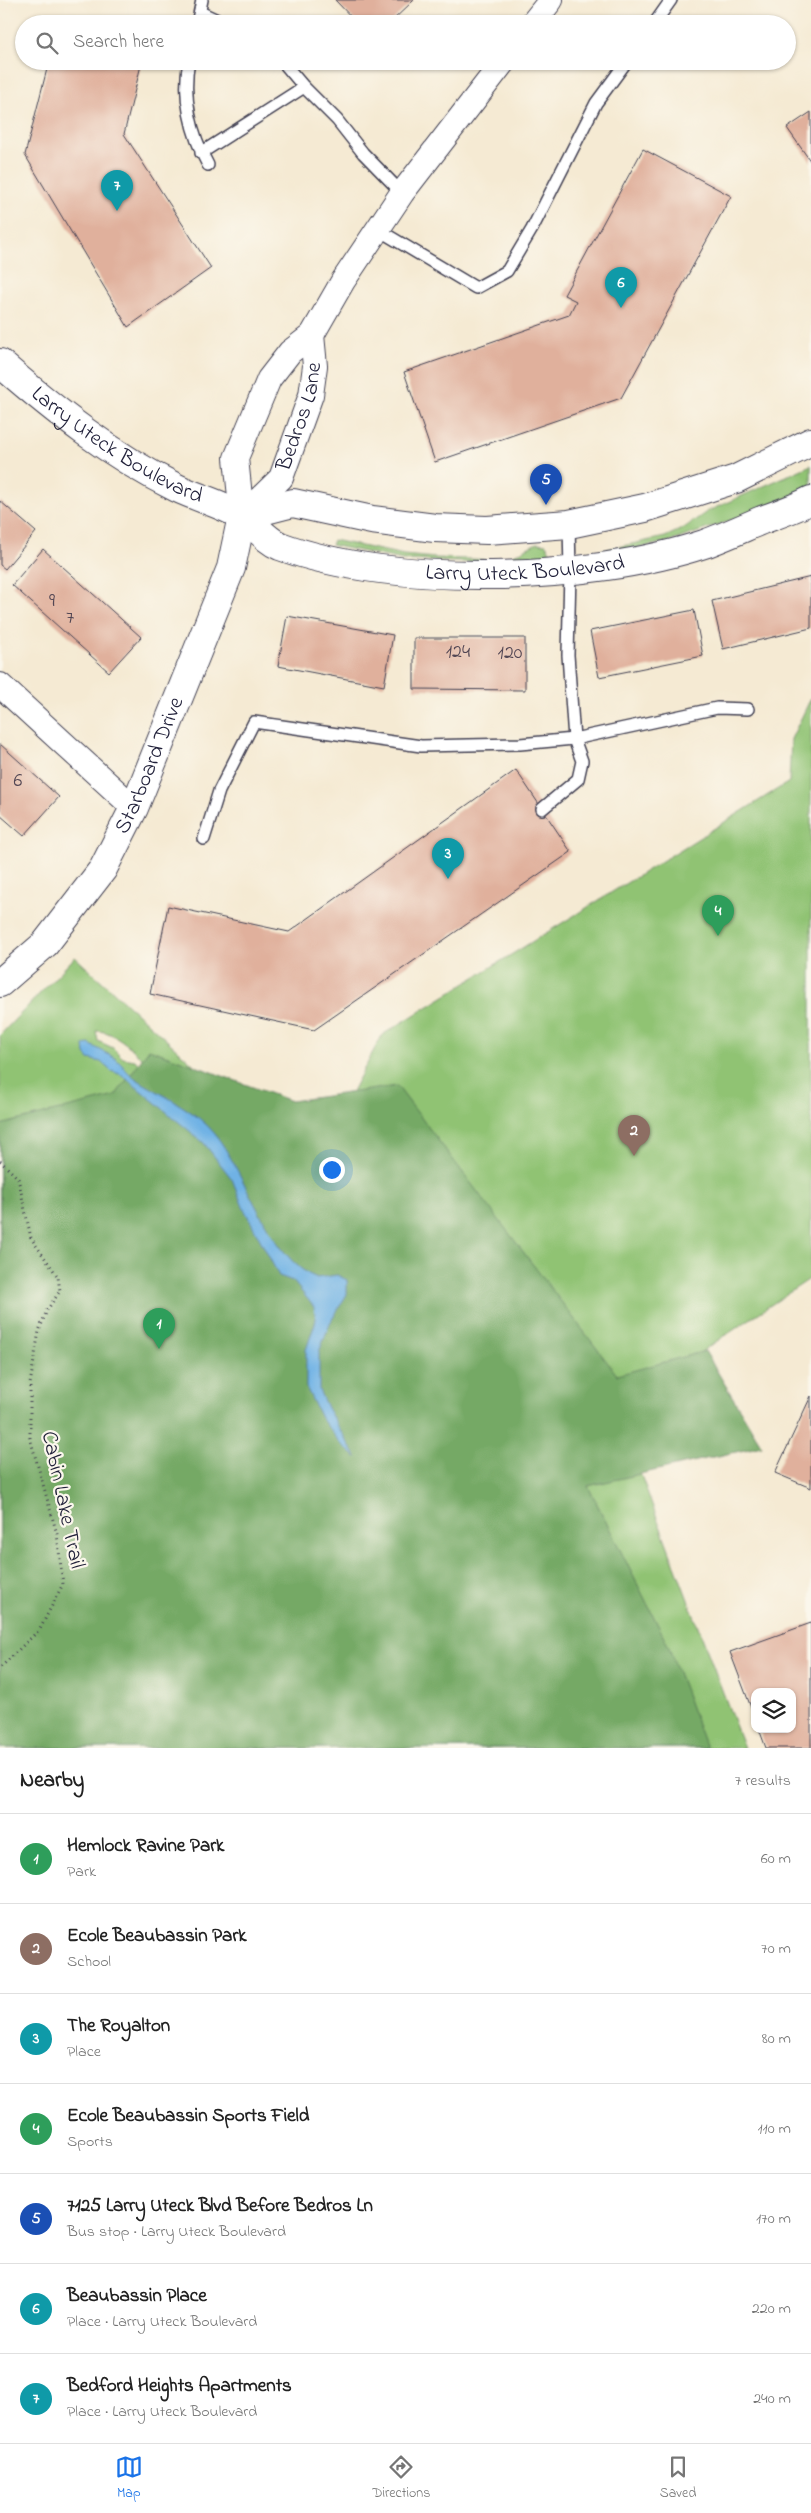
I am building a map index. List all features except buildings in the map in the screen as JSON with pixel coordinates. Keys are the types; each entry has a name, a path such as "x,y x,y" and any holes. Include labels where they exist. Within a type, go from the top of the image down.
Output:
{"main road":[{"name":"Larry Uteck Boulevard","path":"0,363 46,403 107,447 176,488 242,516 277,545 320,559 378,568 434,573 570,572 636,560 703,544 811,500"},
{"name":"Larry Uteck Boulevard","path":"242,516 293,504 372,520 435,528 487,530 569,524 645,508 736,479 811,442"},
{"name":"Starboard Drive","path":"0,983 46,944 103,868 134,808 231,568 242,516"}],"street":[{"path":"539,15 550,0"},
{"name":"Bedros Lane","path":"242,516 236,458 269,380 290,352 312,335 343,282 402,193 497,70"},
{"name":"Bedros Lane","path":"242,516 281,478 311,394 315,366 312,335"},
{"path":"0,685 134,808"}],"lane":[{"path":"199,15 202,0"},
{"path":"660,15 671,0"},
{"path":"188,70 186,104 201,152 208,165"},
{"path":"290,70 337,120 363,153 402,193"},
{"path":"377,229 476,288 507,270 532,229 596,103 620,70"},
{"path":"201,152 304,87"},
{"path":"542,809 578,779 582,761 574,739 568,655 569,524"},
{"path":"204,839 219,791 254,722 421,746 520,744 574,739 717,708 748,708"}],"path":[{"name":"Cabin Lake Trail","path":"0,1162 18,1178 32,1238 58,1277 60,1291 47,1310 39,1331 30,1384 30,1438 57,1534 63,1584 40,1629 0,1668"}],"green space":[{"path":"811,465 811,487 775,505 672,541 595,557 594,552 665,537 684,528 708,511"},
{"path":"333,540 404,555 504,560 537,543 546,544 550,552 550,559 548,565 403,560 331,545"},
{"path":"811,698 811,1278 616,1409 744,1748 0,1748 0,1035 75,957 310,1170 382,1035 789,782 791,739","holes":["96,1031 118,1038 138,1054 149,1065 147,1073 135,1060 123,1058 113,1048 98,1041"]},
{"path":"149,1049 291,1101 397,1086 617,1375 705,1351 762,1446 588,1486 668,1645 706,1748 0,1748 0,1125 115,1096"}],"water":[{"path":"89,1044 116,1059 132,1076 188,1110 207,1125 226,1151 272,1235 300,1268 317,1278 337,1275 347,1280 347,1294 330,1323 319,1352 319,1390 327,1408 357,1458 341,1444 321,1418 306,1387 306,1350 316,1320 314,1307 293,1281 279,1276 243,1207 232,1179 203,1142 122,1075 111,1071 101,1062 89,1059 85,1054 84,1045"}],"place":[{"name":"Bedford Heights Apartments","path":"117,211"},
{"name":"Beaubassin Place","path":"621,308"},
{"name":"7125 Larry Uteck Blvd Before Bedros Ln","path":"546,505"},
{"name":"The Royalton","path":"448,879"},
{"name":"Ecole Beaubassin Sports Field","path":"718,936"},
{"name":"Ecole Beaubassin Park","path":"634,1156"},
{"name":"Hemlock Ravine Park","path":"159,1349"}]}
